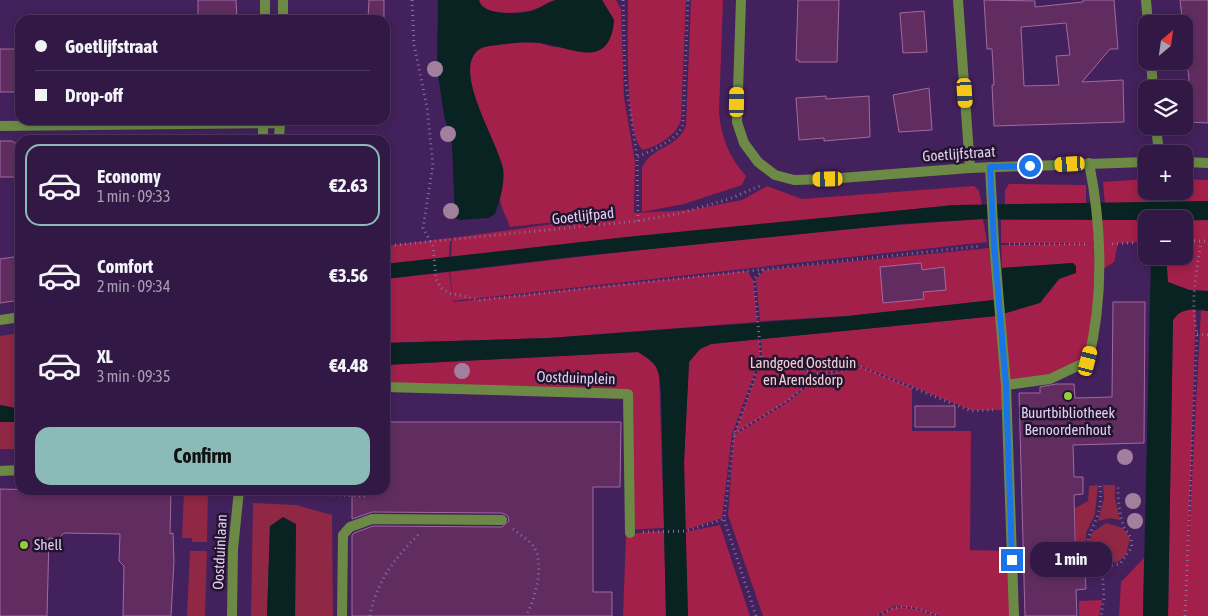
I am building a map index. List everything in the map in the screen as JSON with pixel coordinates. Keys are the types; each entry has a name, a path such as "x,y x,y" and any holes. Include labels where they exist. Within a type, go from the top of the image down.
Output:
{"street":[{"path":"265,0 265,15"},
{"path":"283,0 283,15"},
{"path":"741,0 736,122 744,143 758,162 775,175"},
{"path":"958,0 970,168"},
{"path":"1146,0 1147,15"},
{"path":"0,126 53,125"},
{"name":"Goetlijfstraat","path":"775,175 794,180 828,179 970,168 1138,162"},
{"path":"1193,162 1208,163"},
{"path":"1006,385 1050,379 1088,361 1097,326 1098,244 1097,202 1089,163"},
{"path":"990,167 994,244 1006,385 1014,616"},
{"path":"0,320 15,318"},
{"name":"Oostduinplein","path":"390,387 628,394 630,533"},
{"path":"0,470 15,470"},
{"name":"Oostduinlaan","path":"232,616 233,549 239,495"},
{"path":"342,616 343,535 350,527 372,519 502,520"}],"path":[{"path":"412,0 414,44 432,137 433,165 423,228 432,244 436,279 441,288 449,293 480,300 994,244 1138,242"},
{"path":"623,0 625,76 637,157 638,221"},
{"path":"637,157 674,138 680,133 683,124 688,0"},
{"name":"Goetlijfpad","path":"390,246 432,244 638,221 681,213 729,199 758,188 775,175"},
{"path":"1193,242 1208,241"},
{"path":"1186,616 1197,334 1192,312 1201,242"},
{"path":"754,279 764,269"},
{"path":"747,270 754,279 761,358 734,434 724,519 756,616"},
{"path":"1197,334 1208,335"},
{"path":"761,358 820,376"},
{"path":"734,434 786,402 820,376 861,366 971,411 1007,410"},
{"path":"1102,567 1120,564 1132,546 1130,533 1123,526 1118,500 1118,485"},
{"path":"1100,486 1101,503 1087,541 1090,556 1102,567 1104,598 1101,616"},
{"path":"340,495 365,496"},
{"path":"656,530 686,530 724,519"},
{"path":"370,616 373,600 383,578 398,555 433,520"},
{"path":"502,520 534,547 539,568 537,585 526,616"},
{"path":"878,616 894,606 916,608 938,616"}],"shaded area":[{"path":"438,0 479,0 487,9 493,11 518,13 537,9 556,0 602,0 614,20 611,36 605,46 597,51 576,51 530,42 490,46 477,51 471,62 470,75 473,91 503,169 502,192 495,214 488,218 459,220 455,217 452,145 444,115 437,68"},
{"path":"1208,201 1208,220 1193,220 1193,210 1138,210 1138,221 983,219 901,224 581,256 390,278 390,263 626,237 955,205"},
{"path":"1073,263 1076,266 1076,273 1059,279 1040,303 996,316 711,344 700,349 689,362 684,462 688,616 666,616 661,393 660,378 654,364 638,352 390,365 390,343 549,338 848,316 994,300 1003,297 1002,268"},
{"path":"1151,265 1167,265 1168,282 1189,290 1208,291 1208,311 1184,311 1173,320 1168,616 1143,616"},
{"path":"15,334 15,408 0,405 0,336"},
{"path":"0,405 15,408 15,422 0,422"},
{"path":"0,422 15,422 15,449 0,449"},
{"path":"1098,485 1095,514 1086,533 1086,571 1077,571 1075,508 1088,501 1089,486"},
{"path":"1103,485 1115,485 1115,499 1120,520 1110,518 1098,521 1104,498"},
{"path":"184,495 208,495 207,542 192,542 192,538 182,538"},
{"path":"253,503 296,505 332,515 333,616 295,616 296,525 270,526 267,616 251,616"},
{"path":"283,517 296,524 295,616 267,616 270,526"},
{"path":"1106,523 1123,528 1130,538 1126,555 1118,562 1108,563 1107,560 1098,559 1090,550 1089,543 1093,532"},
{"path":"190,551 207,551 205,616 187,616"}],"green space":[{"path":"479,0 555,0 532,10 500,13 486,9"},
{"path":"602,0 616,0 621,9 624,97 635,162 634,213 691,210 742,200 767,186 802,199 974,186 979,191 982,205 955,205 451,257 452,238 618,215 510,227 500,201 503,168 478,106 470,72 472,58 480,49 485,47 500,44 527,43 540,43 553,47 561,46 576,43 613,30 614,20"},
{"path":"628,0 686,0 681,120 679,126 666,140 643,150 637,141 630,103 628,80"},
{"path":"691,0 723,0 720,121 727,146 735,162 746,176 742,185 684,204 642,212 642,168 652,155 677,138 686,125"},
{"path":"1193,179 1208,180 1208,201 1105,204 1103,182 1138,180 1138,200 1193,200"},
{"path":"1009,184 1086,185 1086,204 1005,205 1005,190"},
{"path":"983,219 987,242 453,301 450,272 783,235"},
{"path":"1001,220 1138,221 1138,242 1118,243 1114,262 1098,272 1087,361 1065,373 1006,384 1007,410 971,410 861,366 820,374 762,357 761,339 996,316 1053,286 1073,263 1002,268 1001,245 1103,243 1001,243"},
{"path":"1208,220 1208,291 1189,290 1168,282 1167,265 1193,265 1193,221"},
{"path":"450,238 449,257 390,263 390,245"},
{"path":"989,248 994,300 848,316 760,321 756,279 765,270"},
{"path":"747,271 753,280 757,322 549,338 390,343 390,278 449,272 453,302"},
{"path":"1196,308 1188,556 1201,310 1208,311 1208,616 1168,616 1173,320 1180,312"},
{"path":"759,339 760,358 732,434 722,518 685,530 684,462 689,362 700,349 711,344"},
{"path":"638,352 654,362 659,371 664,528 626,530 632,392 390,384 390,365"},
{"name":"Landgoed Oostduin en Arendsdorp","path":"762,360 800,369 818,376 786,402 735,433"},
{"path":"861,367 912,388 912,431 971,431 970,550 1012,551 1014,616 939,616 916,608 894,606 876,616 763,616 728,515 734,435 787,403 820,376"},
{"path":"720,525 750,616 688,616 685,532"},
{"path":"664,531 666,616 623,616 626,534"},
{"path":"1144,558 1143,616 1119,616 1121,582"},
{"path":"1102,600 1099,616 1079,616 1079,601"},
{"path":"894,607 916,609 936,616 880,616"}],"building":[{"path":"198,0 236,0 237,15 198,15"},
{"path":"369,0 384,0 384,15 368,15"},
{"path":"798,0 839,0 837,62 799,62 799,60 796,60"},
{"path":"984,0 1035,1 1035,7 1083,2 1083,0 1114,0 1118,49 1110,49 1082,82 1123,80 1124,122 994,126 992,49 987,49","holes":["1066,23 1070,55 1056,56 1059,85 1024,86 1021,27"]},
{"path":"1180,0 1208,0 1208,123 1193,122 1193,80 1189,80 1188,70 1193,70 1193,15 1182,15"},
{"path":"924,11 927,52 903,53 900,13"},
{"path":"0,49 15,49 15,92 0,92"},
{"path":"929,88 932,130 899,132 893,95"},
{"path":"826,96 826,99 869,96 870,137 824,141 824,138 799,140 796,98"},
{"path":"0,141 12,141 15,143 15,177 0,177"},
{"path":"15,257 15,301 0,303 0,259"},
{"path":"921,263 922,270 944,267 946,290 923,292 924,299 883,303 880,267"},
{"path":"1113,302 1145,302 1144,443 1073,445 1074,477 1083,477 1083,494 1074,495 1076,572 1085,572 1086,589 1076,590 1077,616 1025,616 1019,393 1040,393 1040,387 1056,384 1074,384 1075,398 1112,397"},
{"path":"915,406 955,406 955,427 915,427"},
{"path":"390,422 621,422 620,487 593,487 593,592 612,592 612,616 352,616 352,535 354,533 373,526 502,527 509,521 508,516 502,513 372,512 352,519 352,495 390,495"},
{"name":"Shell","path":"0,489 15,489 15,495 171,495 170,534 173,533 174,561 171,616 123,616 124,566 119,561 120,534 64,533 58,539 49,538 47,616 0,616"}],"place":[{"name":"Buurtbibliotheek Benoordenhout","path":"1068,396"},
{"name":"Shell","path":"24,545"}],"route":[{"path":"1012,560 1006,385 994,244 990,167 1030,166"}]}
